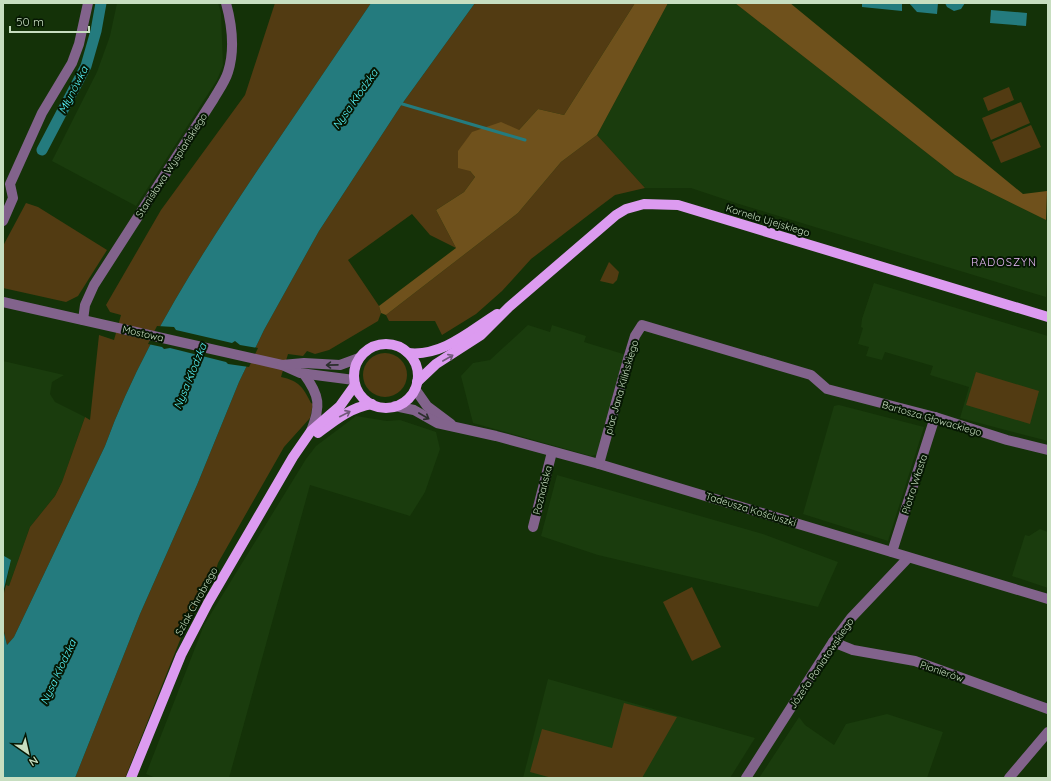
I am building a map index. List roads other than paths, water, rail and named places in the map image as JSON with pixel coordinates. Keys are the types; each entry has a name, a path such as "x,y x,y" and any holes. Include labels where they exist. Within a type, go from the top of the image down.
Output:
{"main road":[{"name":"Kornela Ujejskiego","path":"416,385 436,364 481,335 509,306 616,215 626,209 644,204 667,203 678,205 1048,317"},
{"name":"Kornela Ujejskiego","path":"408,352 418,354 444,348 509,306"},
{"path":"393,344 408,352 415,363 416,385 407,400 395,406 383,407 372,404 362,396 355,383 354,373 359,358 366,351 374,346 393,344"},
{"name":"Szlak Chrobrego","path":"131,778 162,699 189,639 285,470 311,431 340,406 355,383"},
{"name":"Szlak Chrobrego","path":"302,445 339,417 362,405 372,404"}],"street":[{"path":"3,221 13,198 6,184 42,112 72,63 79,44 88,3"},
{"name":"Stanisława Wyspiańskiego","path":"83,320 84,305 94,285 216,94 228,72 232,39 226,3"},
{"name":"Mostowa","path":"3,302 293,367 340,365 359,358"},
{"name":"plac Jana Kilińskiego","path":"599,464 635,336 642,325 656,329"},
{"name":"Bartosza Głowackiego","path":"656,329 811,375 827,389 935,417 1007,440 1048,450"},
{"name":"Mostowa","path":"293,367 304,374 355,383"},
{"path":"304,374 313,386 318,400 317,413 311,431"},
{"name":"Tadeusza Kościuszki","path":"416,385 427,406 453,425"},
{"name":"Tadeusza Kościuszki","path":"395,406 414,410 437,423 453,425 599,464 1048,599"},
{"name":"Piotra Własta","path":"892,552 935,417"},
{"name":"Poznańska","path":"533,527 552,452"},
{"name":"Józefa Poniatowskiego","path":"746,778 850,618 908,558"},
{"name":"Pionierów","path":"833,642 853,650 915,661 1048,709"},
{"path":"1009,778 1048,732"}],"water":[{"name":"Nysa Kłodzka","path":"371,3 475,3 402,104 319,231 264,330 239,382 197,485 140,614 75,778 3,778 3,629 7,645 14,637 105,446 119,409 154,338 173,304 235,204"},
{"path":"862,3 902,3 902,11 862,7"},
{"path":"909,3 938,3 937,14 917,12"},
{"path":"945,3 965,3 961,9 954,11 947,7"},
{"path":"991,10 1027,13 1026,26 990,23"},
{"path":"4,556 11,560 3,593 3,558"}],"waterway":[{"name":"Młynówka","path":"42,150 86,66 96,31 101,3"},
{"path":"399,103 525,140"}],"district":[{"name":"RADOSZYN","path":"1004,262"}]}
